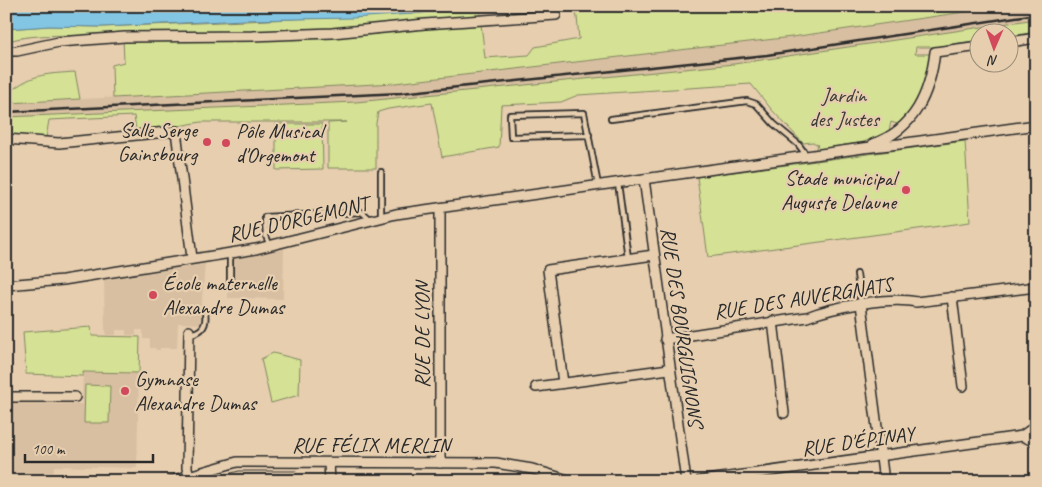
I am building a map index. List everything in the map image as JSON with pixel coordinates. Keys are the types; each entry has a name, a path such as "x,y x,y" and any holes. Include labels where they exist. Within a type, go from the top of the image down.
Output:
{"street":[{"path":"6,51 17,51 59,42 116,38 332,34 425,24 556,15"},
{"path":"1020,40 1036,38"},
{"path":"863,148 879,142 915,113 920,106 931,77 935,52 970,47"},
{"path":"863,148 1036,125"},
{"path":"6,140 59,143 176,131 192,258"},
{"name":"RUE D'ORGEMONT","path":"6,285 63,280 270,246 396,214 863,148"},
{"name":"RUE DES BOURGUIGNONS","path":"644,179 686,481"},
{"name":"RUE DE LYON","path":"440,208 440,463"},
{"path":"563,383 548,270 654,255"},
{"name":"RUE DES AUVERGNATS","path":"665,339 807,317 827,309 861,304 903,299 916,302 1036,287"},
{"path":"952,297 963,386"},
{"path":"861,304 884,481"},
{"path":"773,322 784,413"},
{"path":"190,332 187,468 190,475"},
{"path":"536,387 669,369"},
{"path":"6,397 75,397"},
{"path":"1036,426 1034,433 1036,441"},
{"name":"RUE D'ÉPINAY","path":"700,481 1022,436 1036,426"},
{"path":"1022,436 1036,441"},
{"name":"RUE FÉLIX MERLIN","path":"171,481 237,462 514,465 571,481"},
{"path":"329,463 330,481"}],"lane":[{"path":"611,119 747,101 756,104 774,124 798,144 807,156"},
{"path":"589,135 511,137 510,115 584,113 589,135 598,185"},
{"path":"381,172 382,217"},
{"path":"618,183 628,258"},
{"path":"270,246 266,236 265,217 362,212 371,220"},
{"path":"230,253 230,287"},
{"path":"857,274 861,304"},
{"path":"190,332 200,331 204,327 206,320 205,312"}],"shaded area":[{"path":"1006,6 1036,6 1036,32 1020,32 1020,22 970,22 970,34 907,47 432,102 49,120 6,126 6,103 395,83 792,37"},
{"path":"284,248 283,299 228,298 228,260"},
{"name":"École maternelle Alexandre Dumas","path":"205,264 200,324 178,323 177,348 160,348 160,350 156,350 155,348 150,348 150,339 143,339 143,330 136,330 136,335 126,335 126,330 116,330 116,335 106,335 104,280"},
{"path":"83,372 139,373 137,468 54,466 53,481 6,481 6,403 82,404"}],"green space":[{"path":"573,6 1006,6 792,37 395,83 113,98 112,65 124,62 123,37 63,35 32,37 6,42 6,29 49,26 102,27 411,14 479,7 485,58 529,55 535,47 579,39 577,17"},
{"path":"1036,19 1036,32 1020,34 1020,22 1016,22"},
{"name":"Jardin des Justes","path":"970,29 970,41 934,47 916,47 915,54 933,54 919,104 900,125 891,122 889,131 864,142 815,150 818,145 813,142 803,143 751,84 578,95 561,102 501,105 499,147 442,157 432,103 388,109 378,112 376,123 376,168 328,168 328,123 347,122 201,122 136,130 134,116 49,120 46,138 6,136 6,117 356,102 734,64"},
{"path":"75,72 80,99 9,103 11,91 27,81 57,73"},
{"path":"276,124 322,124 323,169 276,170"},
{"path":"965,141 970,222 708,257 697,177"},
{"path":"91,327 92,336 140,337 139,373 83,372 83,376 26,374 23,332"},
{"path":"273,353 300,360 299,395 271,403 261,359"},
{"path":"85,385 110,386 109,423 84,423"}],"water":[{"path":"6,6 486,6 352,18 243,20 102,27 49,26 6,29"}],"tram line":[{"path":"201,481 239,471 296,471"}],"railway":[{"path":"6,112 401,93 767,55 1036,14"}],"place":[{"name":"Salle Serge Gainsbourg","path":"207,142"},
{"name":"Pôle Musical d'Orgemont","path":"226,143"},
{"name":"Stade municipal Auguste Delaune","path":"906,190"},
{"name":"École maternelle Alexandre Dumas","path":"153,295"},
{"name":"Gymnase Alexandre Dumas","path":"125,391"}]}
